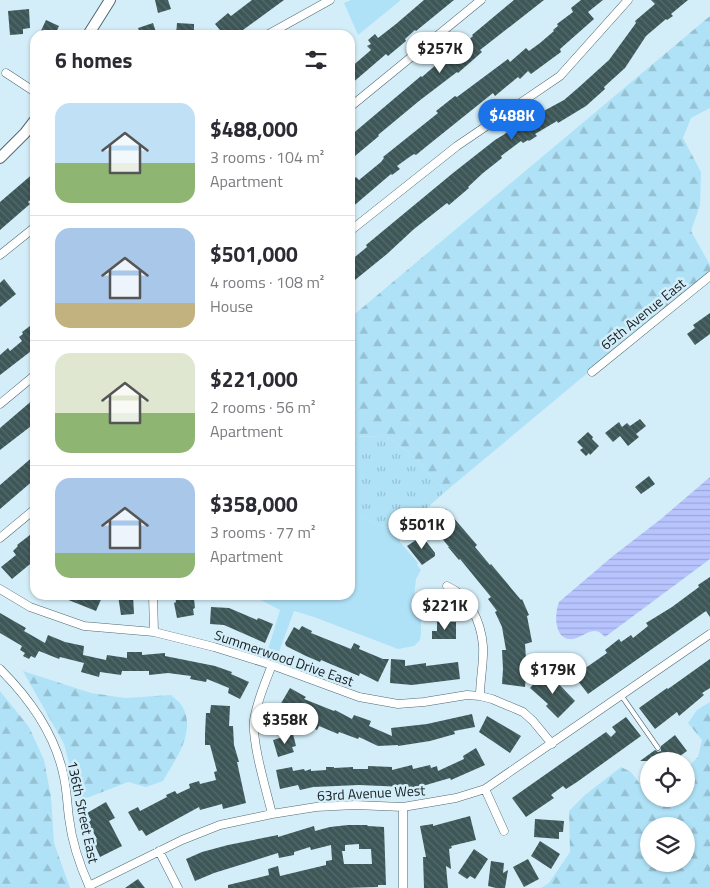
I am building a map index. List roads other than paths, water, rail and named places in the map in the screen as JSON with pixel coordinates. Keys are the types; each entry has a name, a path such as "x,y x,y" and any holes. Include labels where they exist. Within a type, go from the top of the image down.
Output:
{"street":[{"path":"91,30 110,0"},
{"path":"276,30 330,0"},
{"path":"355,104 480,0"},
{"path":"355,227 457,146 560,76 628,0"},
{"path":"6,73 30,89"},
{"path":"0,158 30,126"},
{"path":"0,255 30,231"},
{"name":"65th Avenue East","path":"592,372 710,276"},
{"path":"0,404 30,379"},
{"path":"0,538 30,512"},
{"path":"447,586 456,590 466,600 478,622 483,646 480,696"},
{"name":"Summerwood Drive East","path":"0,589 30,607 84,626 154,632 214,647 272,665 359,697 382,702 411,703 451,696 480,696 502,702 524,712 552,744"},
{"path":"153,600 154,632"},
{"name":"63rd Avenue West","path":"89,887 159,851 206,830 242,820 272,814 337,806 374,805 403,807 456,798 485,789 710,634"},
{"path":"272,665 257,703 254,722 255,739 272,814"},
{"name":"136th Street East","path":"0,669 28,700 50,736 63,772 76,854 89,887"},
{"path":"485,789 504,831"},
{"path":"403,807 403,888"},
{"path":"159,851 178,888"}],"lane":[{"path":"622,695 658,748"}]}
